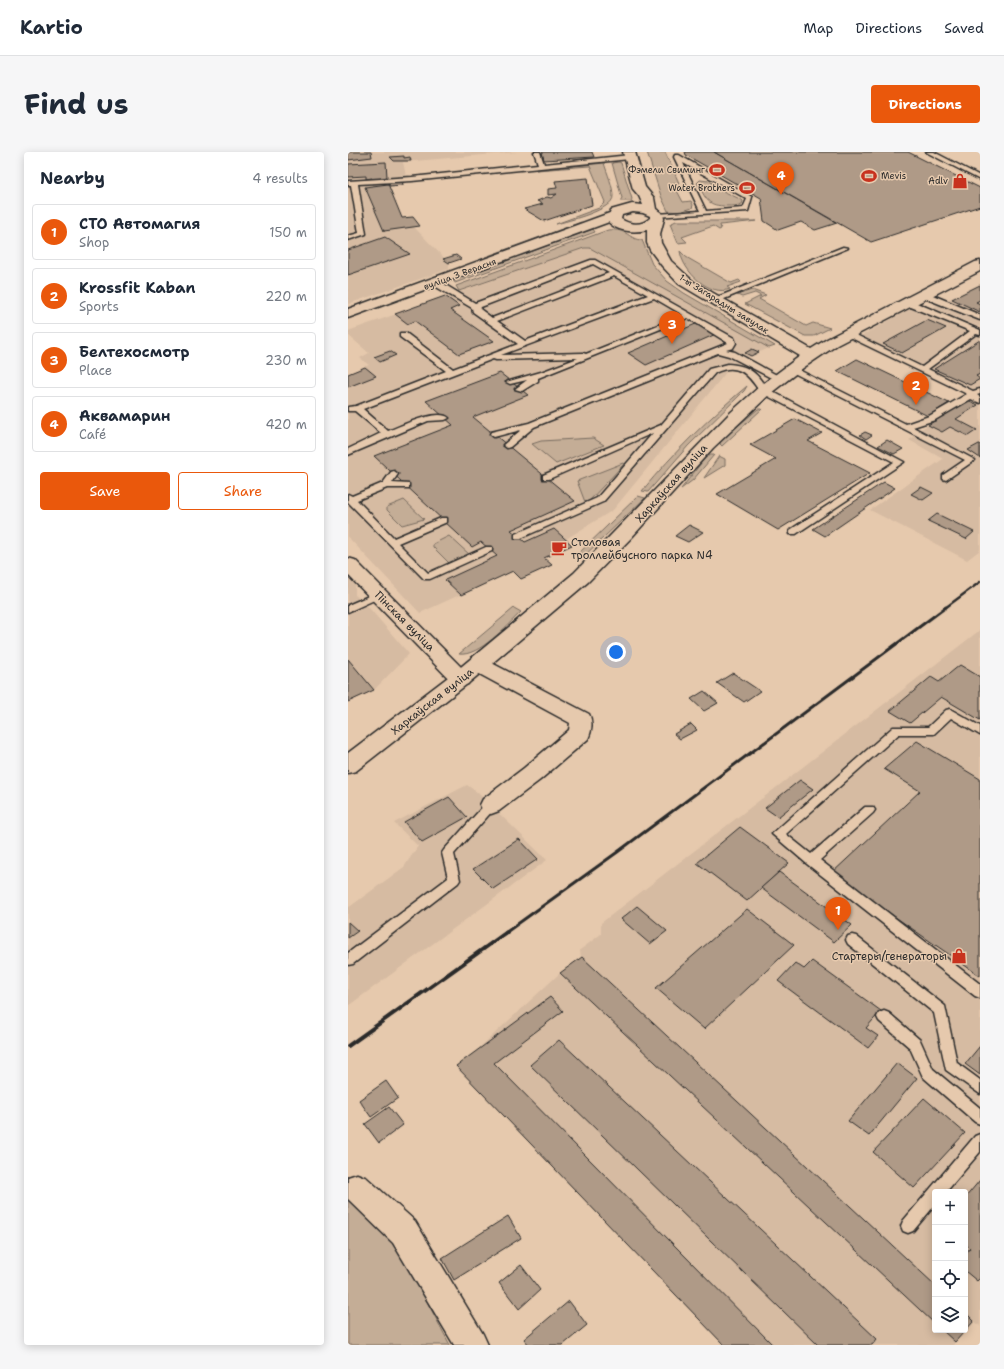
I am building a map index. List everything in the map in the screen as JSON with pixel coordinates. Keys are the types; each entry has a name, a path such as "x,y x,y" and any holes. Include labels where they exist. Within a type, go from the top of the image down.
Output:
{"main road":[{"path":"621,222 652,238 654,216 644,192 639,189 629,155"},
{"path":"632,208 636,192 639,189"},
{"path":"621,222 623,210 632,208 654,216"},
{"path":"621,222 645,226 654,216"},
{"name":"вуліца 3 Верасня","path":"348,314 572,232 621,222"},
{"name":"1-ы Загарадны завулак","path":"652,238 666,264 675,274 689,285 810,355"},
{"name":"Харкаўская вуліца","path":"348,765 479,665 595,564 636,522 705,446 777,379 810,355 846,334 925,295 980,265"},
{"name":"Пінская вуліца","path":"348,564 461,679"},
{"path":"479,665 581,718 580,733 532,774 491,805"},
{"path":"357,1188 404,1232 472,1345"}],"lane":[{"path":"537,152 541,165"},
{"path":"928,152 980,178"},
{"path":"348,238 363,234 351,182 407,178 412,179 529,168 541,165 629,155"},
{"path":"676,155 704,213"},
{"path":"654,216 746,210 750,198 676,155"},
{"path":"714,300 845,248"},
{"path":"476,307 593,261 689,315 731,340 732,343 730,346 532,425 494,434"},
{"path":"491,321 615,273"},
{"path":"436,282 476,307 476,310 524,344"},
{"path":"925,295 980,318"},
{"path":"352,408 655,296"},
{"path":"908,303 978,332"},
{"path":"510,382 544,374 689,315"},
{"path":"922,370 978,332"},
{"path":"846,334 922,370 976,392"},
{"path":"404,335 451,371"},
{"path":"718,350 732,354 777,379 900,462 793,532"},
{"path":"488,358 591,355"},
{"path":"518,536 600,500 712,371 720,366 733,367 748,372 754,376 777,379 906,427 971,460 946,477"},
{"path":"520,389 544,374"},
{"path":"976,392 974,397 980,401"},
{"path":"906,427 932,418 976,392"},
{"path":"352,408 387,434"},
{"path":"427,419 436,410"},
{"path":"348,452 387,434 427,419 445,418"},
{"path":"508,445 532,425"},
{"path":"546,477 664,426"},
{"path":"386,485 394,474"},
{"path":"406,486 386,485 349,498 427,577 489,549"},
{"path":"392,542 444,520"},
{"path":"348,609 378,595"},
{"path":"980,730 950,713 930,731 897,730 778,834 980,992"},
{"path":"348,960 454,880 448,853 491,805"},
{"path":"811,860 869,810"},
{"path":"852,940 940,1010 951,1066 980,1088"},
{"path":"884,1018 915,1044 928,1073 980,1117"},
{"path":"939,1189 980,1141"},
{"path":"908,1226 932,1198"}],"shaded area":[{"path":"348,152 518,152 403,162 407,181 403,185 389,187 402,218 413,217 420,226 414,227 449,263 449,269 348,304"},
{"path":"647,152 665,152 679,183 673,183 683,202 691,201 693,205 692,208 680,212 668,211 661,196"},
{"path":"604,163 612,188 613,196 611,201 606,206 589,214 556,224 599,208 605,202 590,166 536,170"},
{"path":"612,163 621,163 632,199 631,201 620,201 622,198"},
{"path":"700,180 709,181 724,190 723,191 742,200 742,204 736,206 720,206 711,203 708,201 697,183"},
{"path":"676,221 757,221 720,225 721,229 719,230 713,226 682,237 687,242 678,243 670,224"},
{"path":"581,222 584,224 488,258 485,257"},
{"path":"593,229 595,232 455,283 454,281 461,277"},
{"path":"608,230 624,232 634,238 642,240 652,264 667,281 684,293 775,346 769,348 590,248 584,248 459,291 456,286"},
{"path":"584,248 590,248 769,348 751,356 728,370 613,510 566,539 572,545 544,558 552,565 521,579 512,571 420,613 348,537 348,374 369,365 360,358 369,353 348,335 348,331"},
{"path":"680,251 686,257 731,283 739,280 741,282 727,287 730,289 722,291 706,286 686,267"},
{"path":"980,284 980,327 932,308 943,302"},
{"path":"752,290 766,295 759,299 806,326 813,323 830,328 814,336 805,336 745,304 761,296 755,293 742,297 737,295"},
{"path":"920,303 980,328 980,387 966,395 852,341"},
{"path":"747,386 744,391 688,446 648,492 642,491 692,436"},
{"path":"980,394 980,550 967,560 870,510 943,459 909,440 914,437 911,435"},
{"path":"758,409 762,409 722,446 720,444 721,440"},
{"path":"593,438 604,445 556,464 532,444 541,441"},
{"path":"710,455 714,455 693,480 681,489 705,458"},
{"path":"719,456 725,459 725,465 704,478"},
{"path":"623,463 624,464 589,501 585,502 577,481"},
{"path":"638,496 645,498 582,558 577,555"},
{"path":"404,500 424,519 402,525 387,510 387,507"},
{"path":"449,536 470,555 449,563 433,547 433,544"},
{"path":"348,578 355,584 355,595 364,602 409,654 374,690 348,702"},
{"path":"514,608 521,612 501,632 475,651 467,654 459,654"},
{"path":"980,630 980,1326 973,1320 968,1326 968,1189 932,1189 932,1333 963,1333 953,1345 724,1345 456,1066 479,1048 560,973 581,958 580,950 601,934 601,923"},
{"path":"467,785 478,793 547,860 348,1006 348,908 404,867 418,846 394,823"},
{"path":"348,1194 395,1241 450,1345 348,1345"}],"building":[{"path":"348,152 371,152 372,157 348,160"},
{"path":"542,152 592,152 594,157 544,160"},
{"path":"685,152 714,152 837,223 815,230 801,222 778,230 764,221 761,198 686,155"},
{"path":"714,152 908,152 980,188 980,206 871,242"},
{"path":"404,156 404,158 410,157 411,161 394,161 390,157"},
{"path":"386,162 387,177 372,180 372,178 366,179 366,176 348,177 348,164"},
{"path":"588,178 592,205 544,221 524,209 543,204 537,201 547,197 551,198 557,194 548,195 548,189 557,188 555,181"},
{"path":"402,180 403,185 389,186 388,182"},
{"path":"388,184 402,218 413,217 420,226 384,231 365,187"},
{"path":"385,237 410,254 348,275 348,250"},
{"path":"456,255 461,259 449,263 443,259"},
{"path":"980,285 980,300 976,302 980,304 980,312 952,299"},
{"path":"445,296 459,306 450,310 494,341 459,354 415,321 408,324 395,314"},
{"path":"927,320 946,328 902,353 883,344"},
{"path":"698,323 716,334 646,365 628,353"},
{"path":"980,340 980,374 976,376 980,379 970,385 934,369"},
{"path":"752,349 759,352 751,356 745,353"},
{"path":"390,351 396,355 380,362 374,357"},
{"path":"857,359 949,403 928,416 837,371"},
{"path":"365,367 376,376 348,387 348,374"},
{"path":"500,373 528,395 473,417 575,501 511,530 525,542 554,529 572,545 544,558 552,565 521,579 513,571 461,595 445,580 497,556 481,542 472,547 374,456 453,425 426,401"},
{"path":"968,400 978,405 956,419 977,430 968,436 950,427 942,432 928,425"},
{"path":"795,419 822,433 808,441 870,473 778,530 717,494 776,459 750,445"},
{"path":"865,432 872,435 866,439 860,435"},
{"path":"887,440 903,449 894,454 878,446"},
{"path":"980,444 980,458 968,450"},
{"path":"884,482 895,488 825,536 813,529"},
{"path":"921,487 933,493 923,500 911,494"},
{"path":"937,514 974,532 966,539 928,521"},
{"path":"689,525 703,532 688,542 675,536"},
{"path":"348,659 374,690 348,702"},
{"path":"960,665 980,677 980,720 941,697 910,723 890,711 931,677 939,682"},
{"path":"733,673 760,691 744,702 717,683"},
{"path":"704,691 718,703 704,711 691,699"},
{"path":"691,724 697,730 680,739 674,734"},
{"path":"917,741 980,779 980,976 832,873 920,791 884,769"},
{"path":"800,780 813,789 778,817 765,808"},
{"path":"449,797 467,817 422,842 404,822"},
{"path":"740,827 789,863 747,901 697,863"},
{"path":"519,839 538,859 493,889 473,869"},
{"path":"779,872 852,925 834,942 761,888"},
{"path":"637,906 667,931 650,944 621,919"},
{"path":"747,909 794,945 704,1029 656,988"},
{"path":"348,922 358,931 348,938"},
{"path":"582,957 932,1282 932,1321 560,973"},
{"path":"812,961 881,1011 866,1028 878,1036 868,1048 778,981 795,963 804,969"},
{"path":"550,997 563,1011 494,1063 773,1345 724,1345 456,1066"},
{"path":"559,1040 877,1339 872,1345 818,1345 530,1065"},
{"path":"980,1046 980,1075 965,1064"},
{"path":"897,1063 917,1078 869,1136 848,1121"},
{"path":"386,1081 398,1098 371,1117 359,1100"},
{"path":"924,1098 965,1133 914,1188 873,1152"},
{"path":"389,1107 403,1125 379,1143 365,1124"},
{"path":"980,1180 980,1278 977,1281 968,1274 968,1250 970,1248 968,1246 968,1194"},
{"path":"508,1216 521,1238 454,1280 442,1258"},
{"path":"521,1265 540,1290 519,1309 499,1283"},
{"path":"569,1301 587,1325 563,1345 529,1345 524,1339"},
{"path":"968,1315 974,1321 968,1328"},
{"path":"945,1333 963,1333 955,1342"}],"railway":[{"path":"945,608 980,582"},
{"path":"505,933 619,851 946,607"},
{"path":"348,1046 507,932"}],"place":[{"name":"Фэмели Свиминг","path":"717,170"},
{"name":"Mevis","path":"869,176"},
{"name":"Adlv","path":"960,181"},
{"name":"Water Brothers","path":"747,188"},
{"name":"Аквамарин","path":"781,195"},
{"name":"Белтехосмотр","path":"672,344"},
{"name":"Krossfit Kaban","path":"916,405"},
{"name":"Столовая троллейбусного парка N4","path":"559,548"},
{"name":"СТО Автомагия","path":"838,930"},
{"name":"Стартеры/генераторы","path":"959,956"}]}
